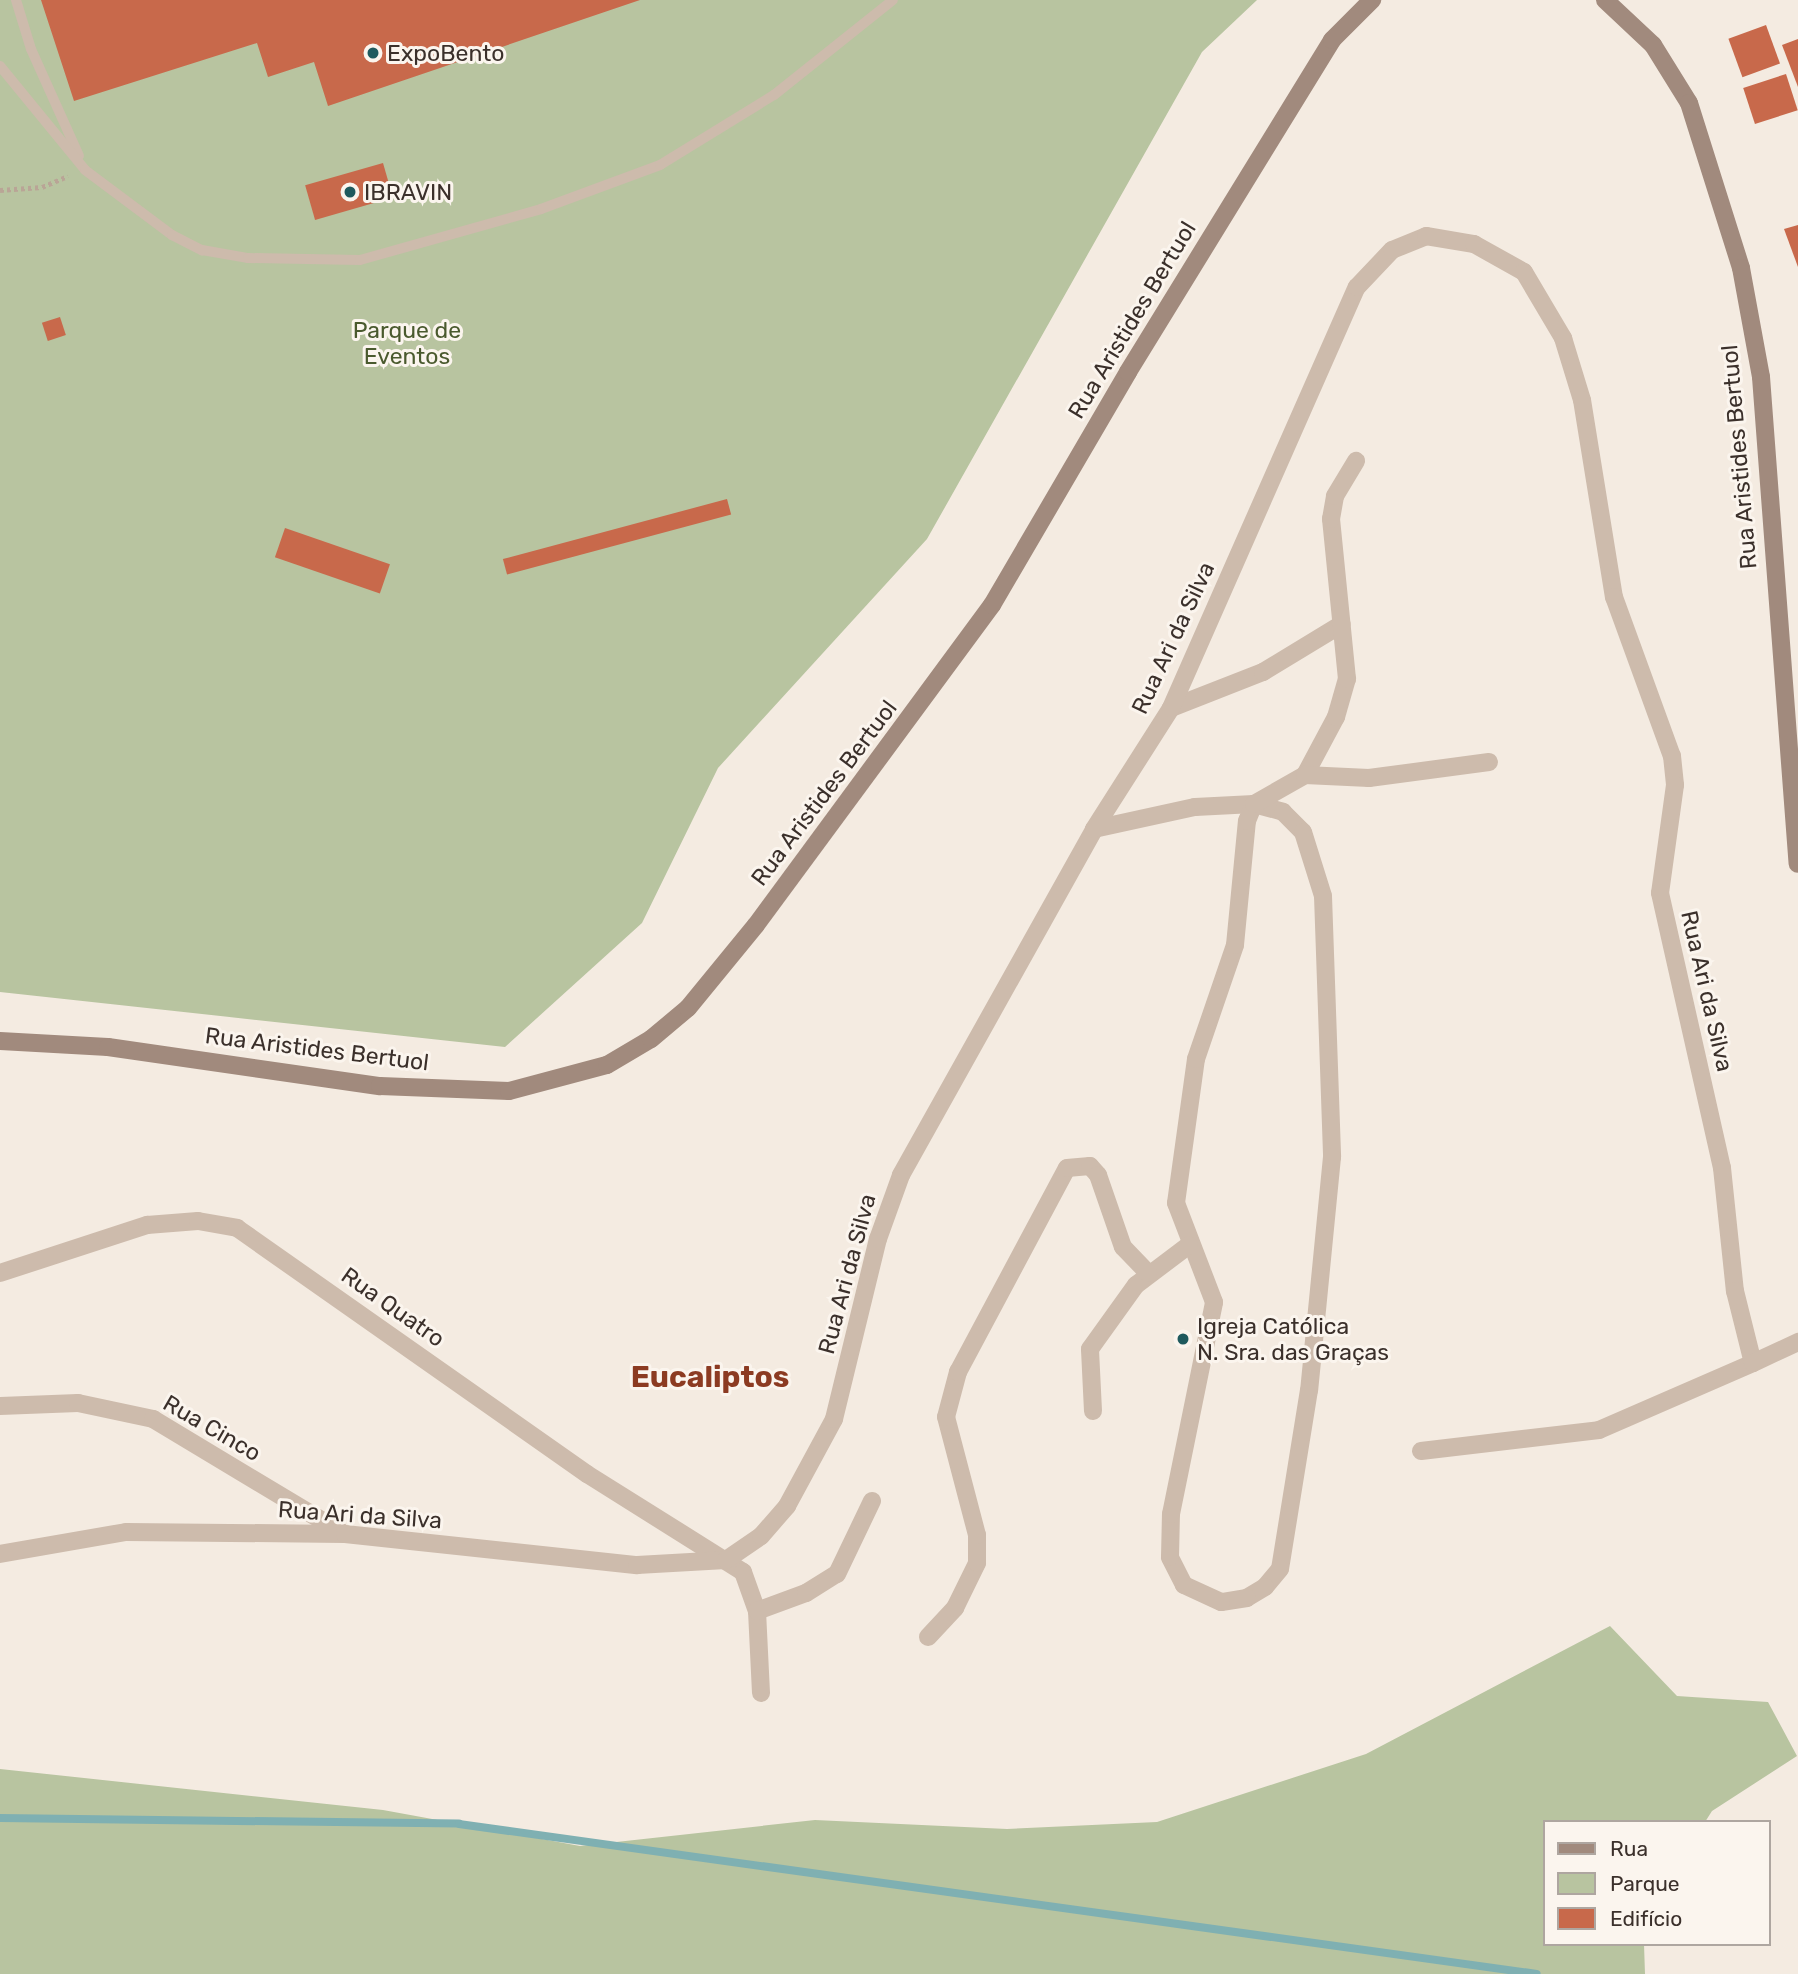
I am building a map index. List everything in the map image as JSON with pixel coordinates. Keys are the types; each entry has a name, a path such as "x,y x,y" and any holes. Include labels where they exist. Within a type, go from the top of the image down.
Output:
{"main road":[{"name":"Rua Aristides Bertuol","path":"0,1041 108,1046 380,1086 509,1091 607,1065 651,1039 688,1007 756,925 992,605 1128,372 1332,40 1372,0"},
{"name":"Rua Aristides Bertuol","path":"1605,0 1653,45 1689,103 1741,268 1761,377 1798,864"}],"street":[{"name":"Rua Ari da Silva","path":"0,1554 126,1532 345,1534 637,1565 726,1560 761,1536 787,1506 834,1419 878,1239 901,1175 1094,829 1171,708 1357,287 1392,250 1426,236 1475,244 1524,272 1563,338 1582,400 1614,597 1672,756 1675,785 1660,893 1722,1168 1735,1291 1753,1363"},
{"path":"1094,829 1195,807 1254,804 1283,812 1303,832 1315,858 1325,939 1332,1157 1309,1390 1287,1545 1280,1569 1265,1587 1221,1602 1184,1585 1170,1557 1171,1514 1214,1302 1189,1245 1176,1203 1181,1140 1196,1059 1235,945 1240,869 1254,804 1305,775 1336,717 1346,679 1331,519 1335,496 1356,461"},
{"path":"1171,708 1263,672 1342,624"},
{"path":"1305,775 1369,778 1489,762"},
{"path":"928,1637 955,1608 977,1563 977,1535 946,1417 958,1372 1067,1168 1090,1166 1098,1175 1123,1247 1148,1273"},
{"name":"Rua Quatro","path":"0,1273 147,1225 198,1221 237,1228 587,1474 726,1560 750,1581 757,1611 761,1693"},
{"path":"1093,1411 1090,1349 1148,1273 1189,1245"},
{"path":"1421,1451 1600,1430 1798,1342"},
{"name":"Rua Cinco","path":"0,1406 78,1403 153,1419 345,1534"},
{"path":"757,1611 806,1593 837,1574 872,1501"}],"lane":[{"path":"16,0 31,49 86,170"},
{"path":"0,66 86,170 128,205 202,250 294,261 384,257 660,165 774,95 893,0"},
{"path":"0,88 11,81"}],"path":[{"path":"0,190 42,187 86,170"}],"green space":[{"name":"Parque de Eventos","path":"0,0 1257,0 1202,52 927,539 718,768 642,923 505,1047 0,992"},
{"path":"1610,1626 1677,1696 1768,1702 1797,1756 1712,1811 1706,1820 1542,1820 1542,1946 1644,1946 1645,1974 0,1974 0,1769 383,1810 580,1846 815,1820 1007,1829 1157,1822 1366,1754"}],"building":[{"name":"ExpoBento","path":"41,0 640,0 328,106 314,62 268,77 257,43 74,101"},
{"path":"1766,25 1780,64 1742,77 1728,39"},
{"path":"1798,39 1798,87 1782,45"},
{"path":"1786,74 1798,110 1755,124 1743,88"},
{"name":"IBRAVIN","path":"383,163 393,198 315,220 305,185"},
{"path":"1798,225 1798,267 1784,229"},
{"path":"60,317 66,335 48,341 42,323"},
{"path":"727,499 731,514 507,575 503,559"},
{"path":"285,528 390,564 380,593 275,557"}],"waterway":[{"path":"0,1818 459,1824 1537,1974"}],"place":[{"name":"ExpoBento","path":"373,53"},
{"name":"IBRAVIN","path":"350,192"},
{"name":"Igreja Católica N. Sra. das Graças","path":"1183,1339"}],"district":[{"name":"Eucaliptos","path":"710,1377"}]}
